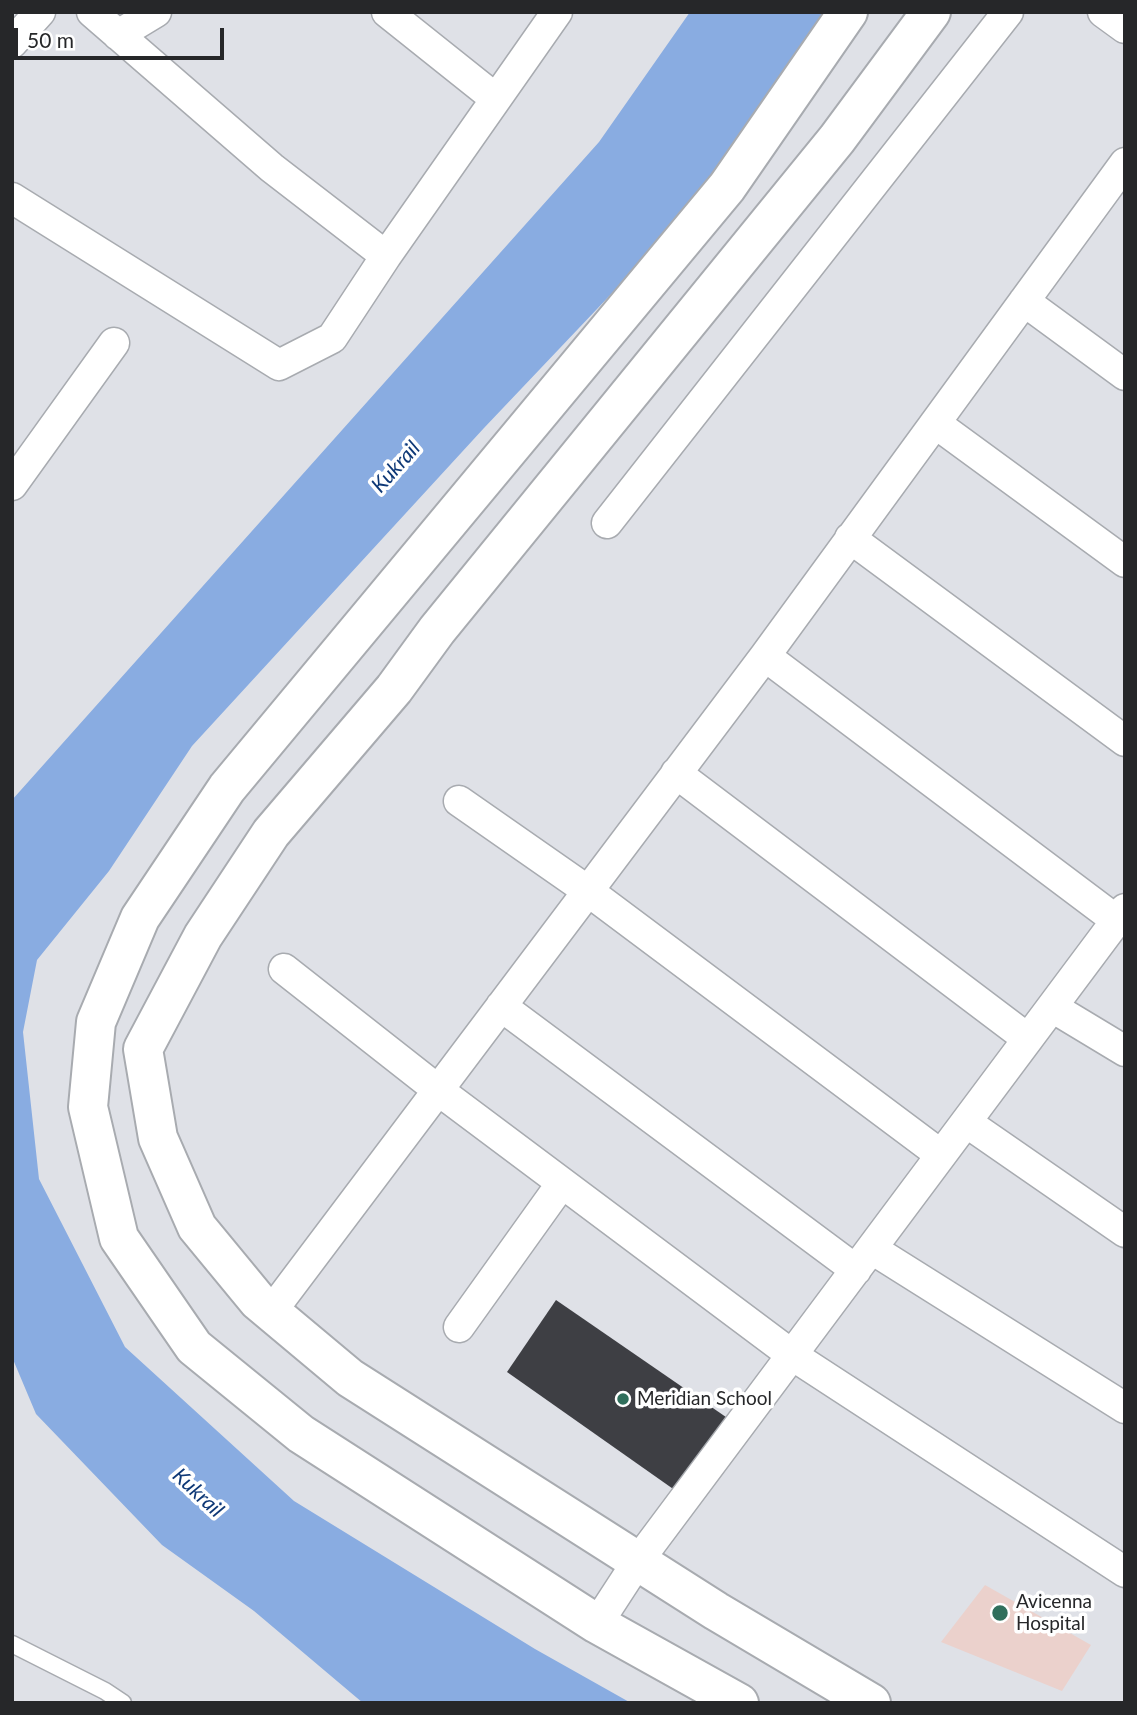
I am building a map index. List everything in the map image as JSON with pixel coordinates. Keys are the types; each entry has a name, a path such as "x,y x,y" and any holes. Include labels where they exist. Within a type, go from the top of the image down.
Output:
{"street":[{"path":"12,43 40,12"},
{"path":"92,12 272,168 386,256"},
{"path":"118,35 156,12"},
{"path":"387,12 496,99"},
{"path":"12,198 279,365 332,338 386,256 557,12"},
{"path":"739,1703 597,1624 301,1434 194,1347 119,1238 88,1107 96,1023 140,918 227,788 727,187 848,12"},
{"path":"871,1703 716,1611 349,1378 258,1301 197,1227 158,1138 143,1049 203,936 271,833 394,689 445,620 837,139 930,12"},
{"path":"607,523 1008,12"},
{"path":"1103,12 1125,28"},
{"path":"271,1312 765,656 1024,301 1119,182"},
{"path":"1024,301 1125,375"},
{"path":"12,485 114,343"},
{"path":"935,423 1125,562"},
{"path":"850,538 1125,741"},
{"path":"597,1624 638,1561 1120,915 765,656"},
{"path":"676,773 1028,1039"},
{"path":"458,801 588,891 941,1155"},
{"path":"284,969 438,1090 793,1355 1125,1572"},
{"path":"501,1006 864,1259 1125,1408"},
{"path":"1052,1007 1125,1051"},
{"path":"966,1122 1125,1232"},
{"path":"459,1327 562,1183"}],"lane":[{"path":"12,1644 105,1690 123,1703"}],"shaded area":[{"name":"Avicenna Hospital","path":"985,1585 1091,1645 1062,1691 941,1642"}],"water":[{"name":"Kukrail","path":"690,12 828,12 672,230 484,428 192,746 109,871 37,960 23,1032 39,1179 125,1347 294,1501 535,1649 631,1703 363,1703 254,1611 162,1545 36,1414 12,1357 12,800 599,142"}],"building":[{"name":"Meridian School","path":"556,1300 739,1426 686,1498 507,1372"}],"place":[{"name":"Meridian School","path":"623,1399"},
{"name":"Avicenna Hospital","path":"1000,1613"}]}
